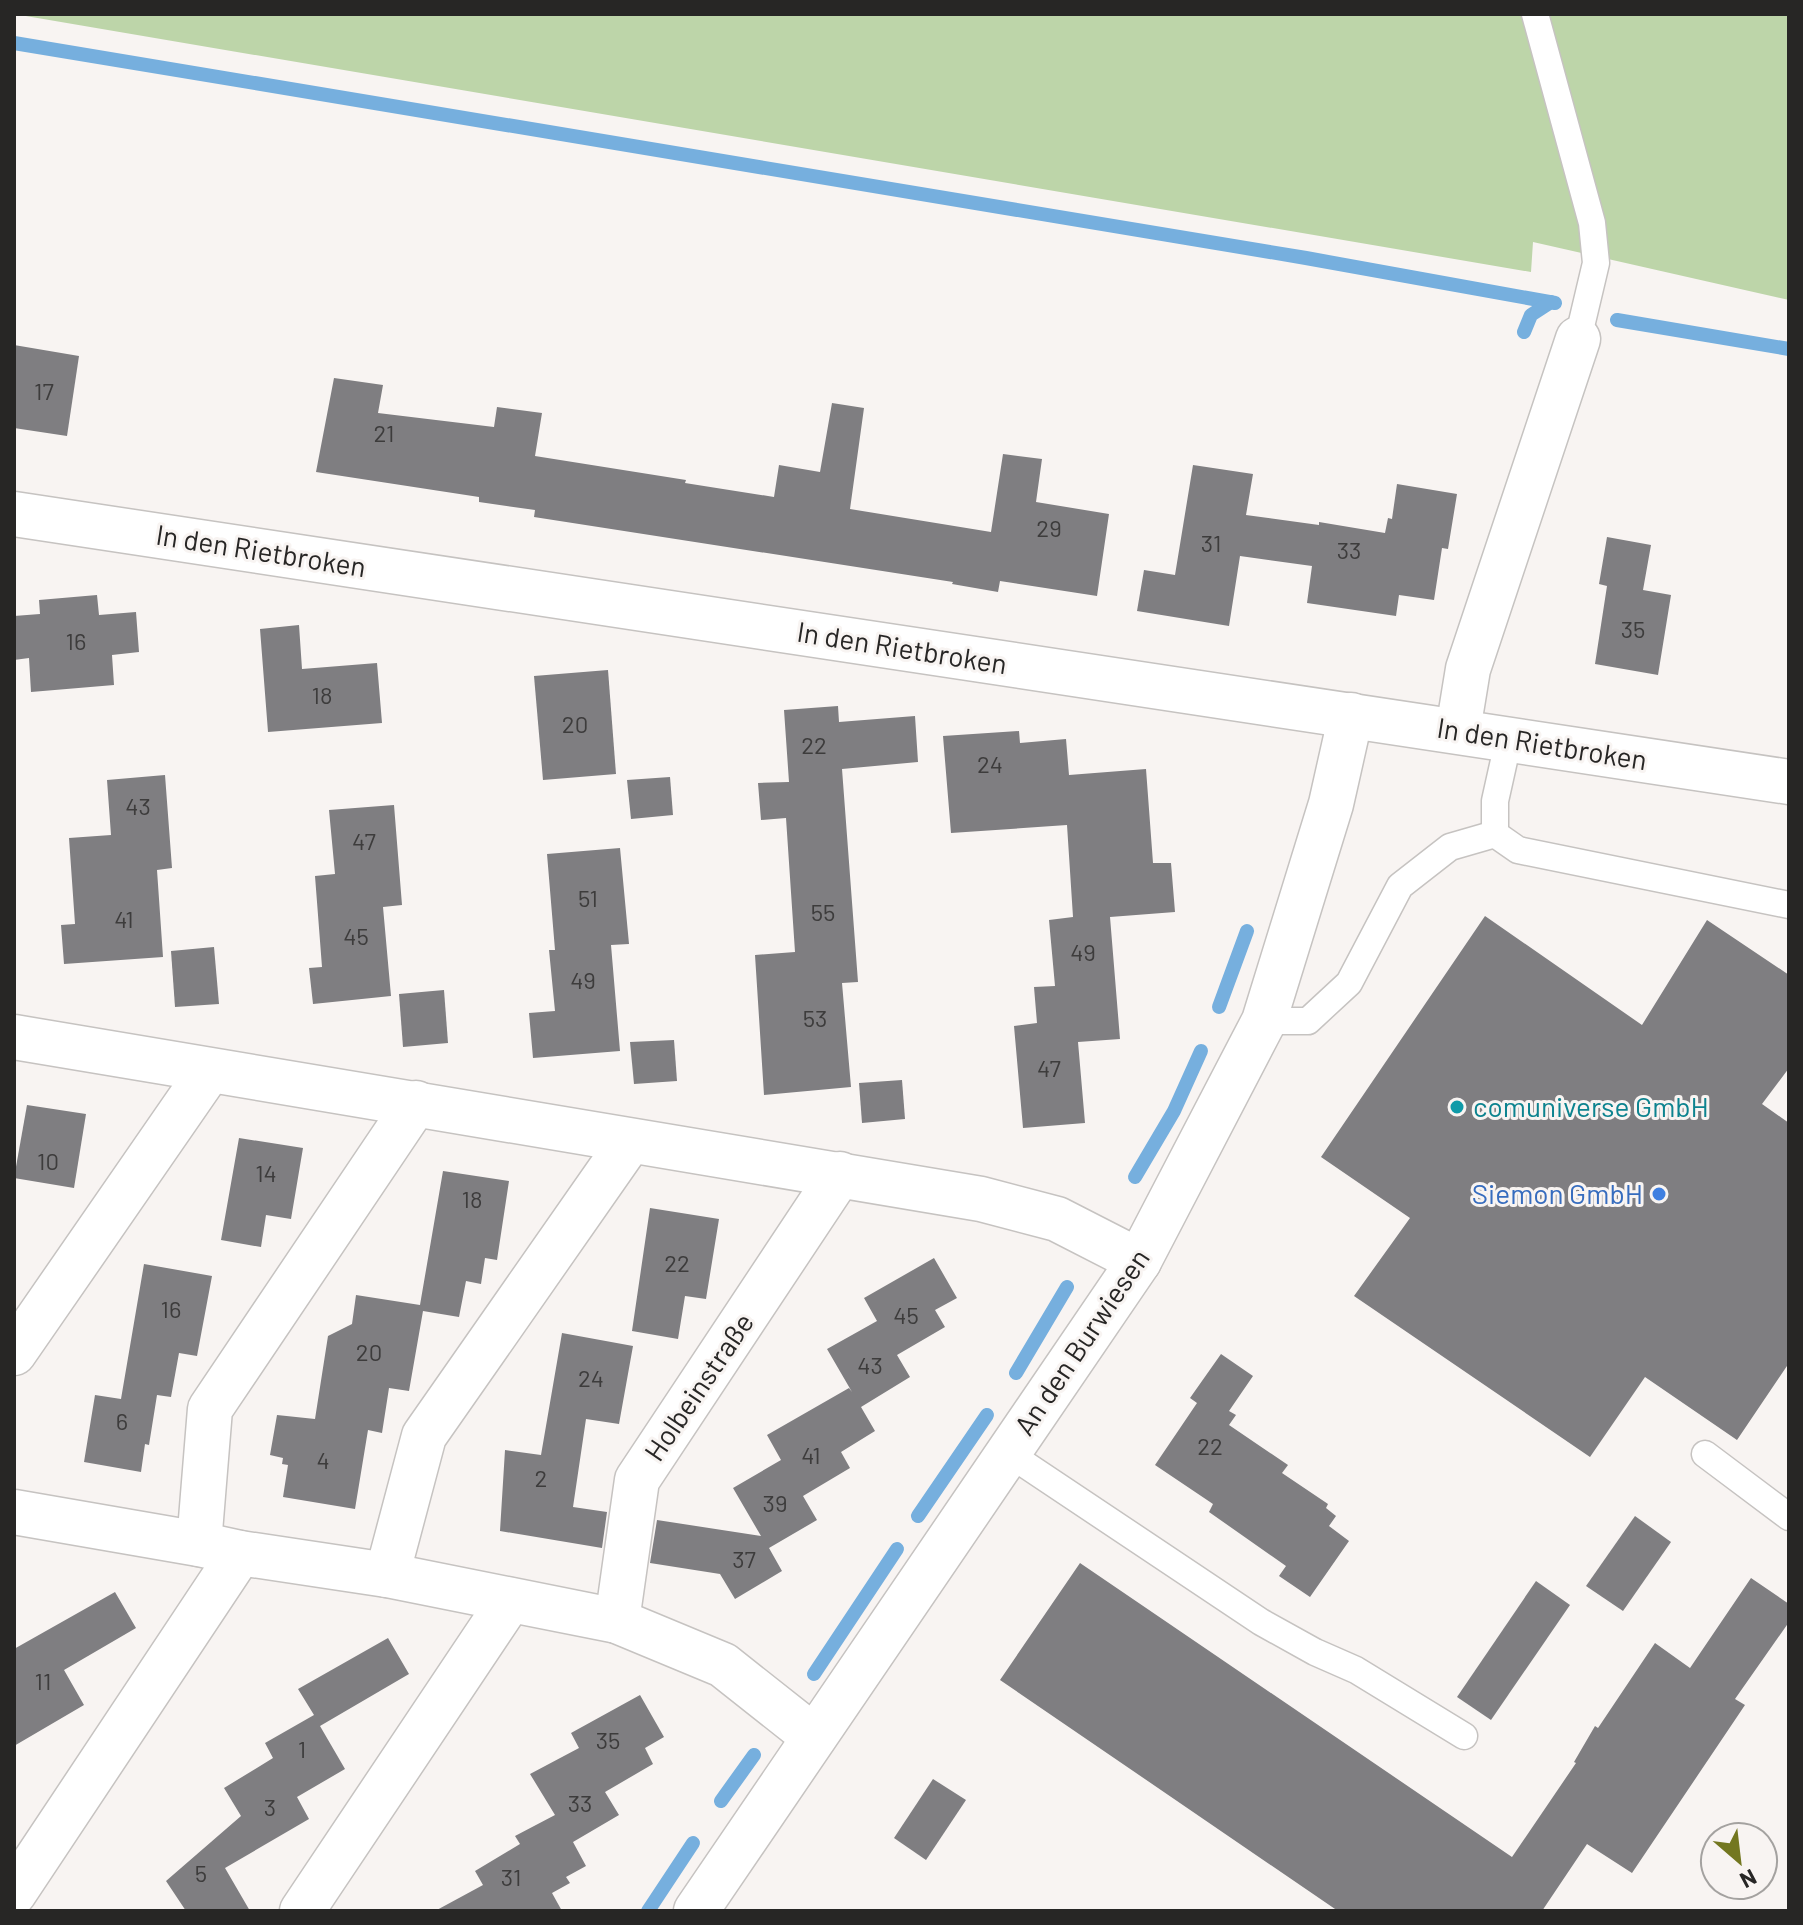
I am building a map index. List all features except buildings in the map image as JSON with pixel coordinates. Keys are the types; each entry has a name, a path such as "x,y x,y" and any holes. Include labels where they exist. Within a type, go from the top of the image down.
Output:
{"street":[{"path":"1458,730 1468,669 1578,339"},
{"name":"In den Rietbroken","path":"14,514 1789,782"},
{"name":"An den Burwiesen","path":"696,1911 1139,1261 1264,1021 1331,804 1351,715"},
{"path":"14,1037 981,1199 1057,1219 1139,1261"},
{"path":"14,1353 209,1071"},
{"path":"14,1893 220,1549 210,1409 416,1103"},
{"path":"387,1575 424,1436 630,1141"},
{"name":"Holbeinstraße","path":"617,1621 637,1480 840,1174"},
{"path":"14,1512 387,1575 617,1621 723,1665 814,1737"},
{"path":"302,1911 510,1600"}],"lane":[{"path":"1535,14 1592,223 1596,263 1578,339"},
{"path":"1495,834 1495,801 1509,738"},
{"path":"1264,1021 1308,1021 1349,983 1400,886 1450,847 1495,834"},
{"path":"1495,834 1518,850 1789,905"},
{"path":"1008,1453 1261,1622 1315,1652 1356,1670 1464,1736"},
{"path":"1705,1454 1789,1517"}],"green space":[{"path":"14,14 1789,14 1789,300 1533,242 1531,272"}],"waterway":[{"path":"14,43 1306,258 1555,303"},
{"path":"1524,332 1531,315 1551,302"},
{"path":"1617,320 1789,349"},
{"path":"1219,1007 1247,931"},
{"path":"1135,1177 1174,1111 1201,1051"},
{"path":"1016,1373 1067,1287"},
{"path":"918,1516 987,1415"},
{"path":"814,1674 897,1549"},
{"path":"721,1801 754,1755"},
{"path":"648,1911 693,1843"}],"place":[{"name":"comuniverse GmbH","path":"1457,1107"},
{"name":"Siemon GmbH","path":"1659,1194"}]}
